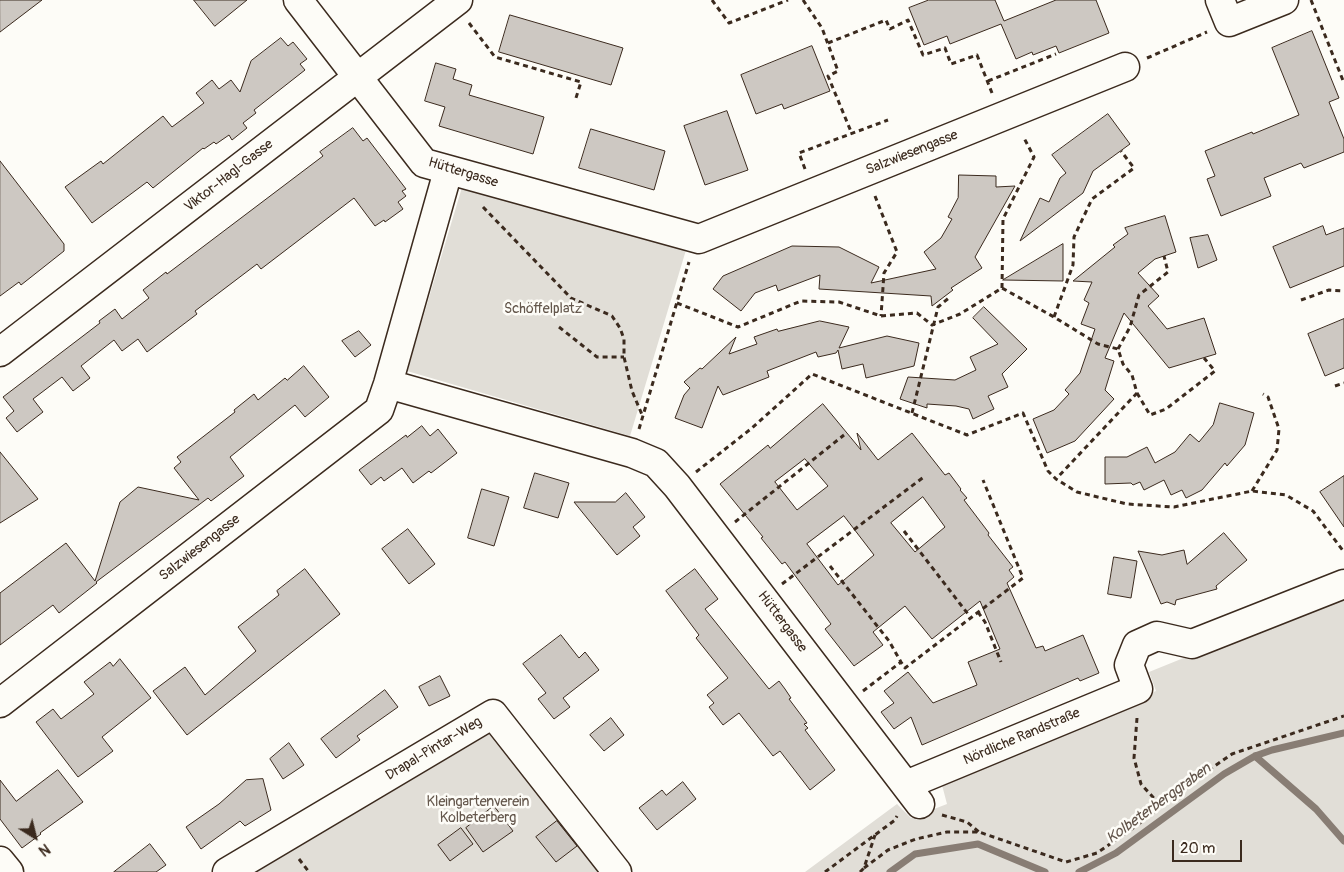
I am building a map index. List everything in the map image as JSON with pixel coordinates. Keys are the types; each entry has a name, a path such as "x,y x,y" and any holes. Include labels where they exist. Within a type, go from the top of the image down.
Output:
{"street":[{"name":"Hüttergasse","path":"298,0 424,163 699,239"},
{"path":"1225,11 1284,0"},
{"name":"Viktor-Hagl-Gasse","path":"0,352 456,2"},
{"name":"Salzwiesengasse","path":"699,239 1125,67"},
{"name":"Salzwiesengasse","path":"0,703 378,410 388,384 448,171"},
{"path":"388,384 632,453"},
{"name":"Hüttergasse","path":"632,453 656,463 678,486 913,794"},
{"path":"1138,689 1129,665 1137,644 1157,636 1192,644 1344,584"},
{"name":"Nördliche Randstraße","path":"913,794 1138,689"},
{"name":"Drapal-Pintar-Weg","path":"227,872 493,714 617,872"},
{"path":"0,861 9,872"}],"path":[{"path":"712,0 728,24 788,0"},
{"path":"803,0 822,28 838,71 828,76 852,134"},
{"path":"1311,0 1344,83"},
{"path":"456,2 495,57 581,82 575,101"},
{"path":"1125,67 1225,11"},
{"path":"828,44 886,20 890,29 908,20 923,55 945,48 951,64 977,55 988,81 1034,158 1002,219 1002,288"},
{"path":"988,81 1056,54"},
{"path":"814,192 799,153 888,120"},
{"path":"1054,317 1073,265 1074,237 1092,199 1134,168 1121,151"},
{"path":"866,172 897,252 884,273 881,316"},
{"path":"479,203 571,298 612,316 620,328 624,340 624,357 632,391 643,418"},
{"path":"632,453 692,252 699,239"},
{"path":"1164,256 1168,272 1139,295 1130,328 1118,349 1123,364 1132,375 1137,392 1150,415 1166,409 1215,371 1204,358"},
{"path":"1002,288 1098,344 1118,349"},
{"path":"932,325 960,314 1002,288"},
{"path":"1302,300 1329,290 1344,291"},
{"path":"912,413 932,325 938,307 950,297"},
{"path":"677,303 738,327 801,301 839,302 881,316 917,313 932,325"},
{"path":"559,327 596,356 624,357"},
{"path":"678,486 752,428 812,374 967,435 1023,413 1048,471 1056,479 1077,492 1127,504 1174,507 1252,491 1286,495 1312,511 1344,552"},
{"path":"1335,386 1344,383"},
{"path":"1056,479 1137,392"},
{"path":"1252,491 1277,450 1279,429 1268,397 1263,394"},
{"path":"716,536 844,435"},
{"path":"764,599 925,476"},
{"path":"830,566 889,641 905,668 1023,578 983,480"},
{"path":"904,531 971,618"},
{"path":"978,612 985,622 1001,662"},
{"path":"845,705 901,662"},
{"path":"1138,689 1134,758 1141,784 1161,806"},
{"path":"825,872 895,820 913,794 944,816 966,822 980,832 1066,862 1097,853 1136,826 1190,782 1232,754 1344,716"},
{"path":"860,872 888,850 916,838 947,832 980,832"},
{"path":"864,868 875,835"}],"green space":[{"name":"Schöffelplatz","path":"463,184 686,250 630,436 407,371"},
{"path":"1344,593 1344,872 805,872 897,804 911,818 947,804 942,785 1156,691 1149,672"},
{"name":"Kleingartenverein Kolbeterberg","path":"489,729 606,872 255,872 268,865"}],"building":[{"path":"0,0 42,0 0,32"},
{"path":"194,0 247,0 215,26"},
{"path":"929,0 995,0 1004,21 1056,0 1096,0 1109,33 1059,53 1056,46 1033,55 1032,52 1016,59 1001,24 950,44 947,36 924,45 909,8"},
{"path":"510,15 623,48 611,85 499,52"},
{"path":"1312,31 1339,98 1329,102 1344,139 1344,152 1304,168 1301,163 1264,178 1271,196 1221,216 1207,179 1215,176 1205,151 1299,115 1272,48"},
{"path":"281,38 288,46 293,42 307,59 300,64 305,70 254,110 256,113 243,123 247,128 232,140 229,135 216,144 214,142 203,148 153,188 147,182 92,223 65,187 101,161 103,164 163,116 172,127 204,103 196,93 212,80 219,89 231,80 240,92 251,61"},
{"path":"812,46 830,91 784,109 782,104 756,114 741,75"},
{"path":"436,63 456,69 453,79 472,85 469,95 544,117 533,154 439,126 445,107 425,101"},
{"path":"727,111 748,170 705,185 684,126"},
{"path":"1108,114 1130,144 1093,171 1083,193 1020,241 1040,198 1049,202 1060,178 1066,173 1052,155"},
{"path":"353,128 363,141 367,138 406,189 402,191 406,196 398,202 403,209 385,222 384,220 375,226 354,198 261,269 257,264 195,311 197,314 147,352 138,339 122,351 114,340 81,366 90,378 73,391 62,377 33,399 43,412 17,432 6,418 14,411 3,397 100,323 99,321 115,309 122,319 149,298 143,290 323,156 320,152"},
{"path":"591,129 665,151 654,190 579,168"},
{"path":"0,161 64,244 64,251 21,285 19,282 0,296"},
{"path":"959,175 996,176 996,187 1015,186 975,257 982,268 951,288 953,290 932,306 931,296 819,289 820,275 778,291 776,285 755,293 741,311 713,289 723,276 792,246 839,247 879,267 871,283 936,269 924,252 941,238 952,219 948,217 958,198"},
{"path":"1165,216 1176,252 1155,259 1138,273 1159,296 1148,306 1167,329 1204,318 1216,354 1169,368 1124,313 1105,358 1114,361 1105,390 1114,399 1075,441 1047,453 1033,419 1054,410 1069,394 1065,390 1080,373 1095,329 1081,324 1089,303 1084,300 1092,282 1073,281 1128,234 1125,228"},
{"path":"1323,226 1326,235 1344,228 1344,266 1290,288 1273,247"},
{"path":"1208,235 1217,260 1198,268 1190,238"},
{"path":"1063,244 1063,281 1003,280"},
{"path":"984,307 1027,349 1002,374 1008,387 988,396 994,409 973,419 969,409 927,404 927,408 900,399 908,377 955,380 976,370 970,357 998,344 973,318"},
{"path":"1344,319 1344,368 1325,376 1308,334"},
{"path":"820,321 849,327 839,348 887,336 919,343 914,366 866,378 863,364 842,369 838,350 836,353 818,357 816,352 767,371 769,377 723,395 718,386 702,428 675,418 684,395 690,388 684,382 700,368 702,369 736,337 729,354 757,344 754,337 777,329 778,331"},
{"path":"359,331 371,345 355,357 342,341"},
{"path":"304,366 329,397 305,417 295,405 230,457 244,476 211,501 208,498 96,582 59,613 53,605 0,645 0,593 66,543 95,581 120,502 138,487 199,500 174,468 181,462 177,457 235,412 234,410 254,394 258,400 285,378 287,380"},
{"path":"1220,403 1254,413 1245,445 1227,466 1225,463 1202,490 1186,498 1182,490 1171,495 1164,480 1144,490 1140,482 1133,485 1131,483 1105,484 1105,457 1127,457 1147,447 1155,463 1175,452 1190,434 1199,442 1213,425"},
{"path":"823,404 861,450 857,433 878,460 912,433 945,475 949,473 967,498 964,500 1013,567 1009,570 1014,577 1007,583 1036,648 1043,646 1045,651 1083,635 1099,673 1080,681 1078,678 922,745 911,717 894,729 881,712 894,703 884,691 908,672 933,703 977,685 968,662 1000,649 980,601 932,639 905,606 873,632 883,645 854,666 825,629 831,624 785,562 782,564 761,538 763,537 720,484 768,445 770,448","holes":["805,459 828,486 797,510 775,482","923,497 945,527 915,552 891,523","844,516 874,555 838,585 807,544"]},
{"path":"422,426 430,436 438,429 457,453 431,473 429,471 413,483 402,468 384,481 381,477 371,485 359,470 406,435 407,437"},
{"path":"0,452 38,499 0,523"},
{"path":"535,473 569,483 558,518 524,508"},
{"path":"1344,476 1344,527 1320,492"},
{"path":"482,489 509,497 494,546 468,538"},
{"path":"626,493 645,517 633,527 640,536 617,555 574,502 615,502"},
{"path":"408,529 435,564 409,584 382,549"},
{"path":"1224,533 1247,560 1216,586 1217,589 1176,600 1175,605 1167,602 1161,604 1138,551 1162,555 1184,550 1187,564"},
{"path":"1114,557 1137,561 1131,598 1108,594"},
{"path":"305,569 340,614 187,735 153,691 185,667 205,695 256,651 238,627 279,595 277,591"},
{"path":"695,569 718,599 705,609 769,689 779,681 791,698 789,699 807,723 804,724 808,728 805,730 835,770 810,790 780,751 773,756 739,713 723,725 709,707 714,703 707,695 728,678 696,638 699,635 666,591"},
{"path":"561,635 579,658 585,652 599,670 563,698 570,707 554,719 538,699 546,693 523,664"},
{"path":"120,659 151,698 102,737 113,751 78,777 36,722 53,709 61,719 94,694 84,682 110,662 113,666"},
{"path":"440,676 450,696 429,706 419,687"},
{"path":"385,690 398,707 357,736 360,740 336,758 321,739"},
{"path":"611,718 624,735 604,751 590,735"},
{"path":"289,743 304,765 283,779 270,759"},
{"path":"58,770 83,802 22,848 0,819 0,780 16,801"},
{"path":"263,779 271,810 245,826 240,821 201,849 186,827 219,804 246,780"},
{"path":"683,782 696,799 657,830 639,808 662,790 666,795"},
{"path":"494,806 513,831 483,852 466,828"},
{"path":"557,821 577,846 556,862 536,837"},
{"path":"461,828 473,844 450,861 438,845"},
{"path":"150,844 166,865 156,872 114,872"}],"waterway":[{"name":"Kolbeterberggraben","path":"1079,872 1116,853 1224,774 1255,756 1272,750 1344,733"},
{"path":"1255,756 1316,809 1344,841"},
{"name":"Kolbeterberggraben","path":"890,872 915,854 978,844 1045,872"}]}
